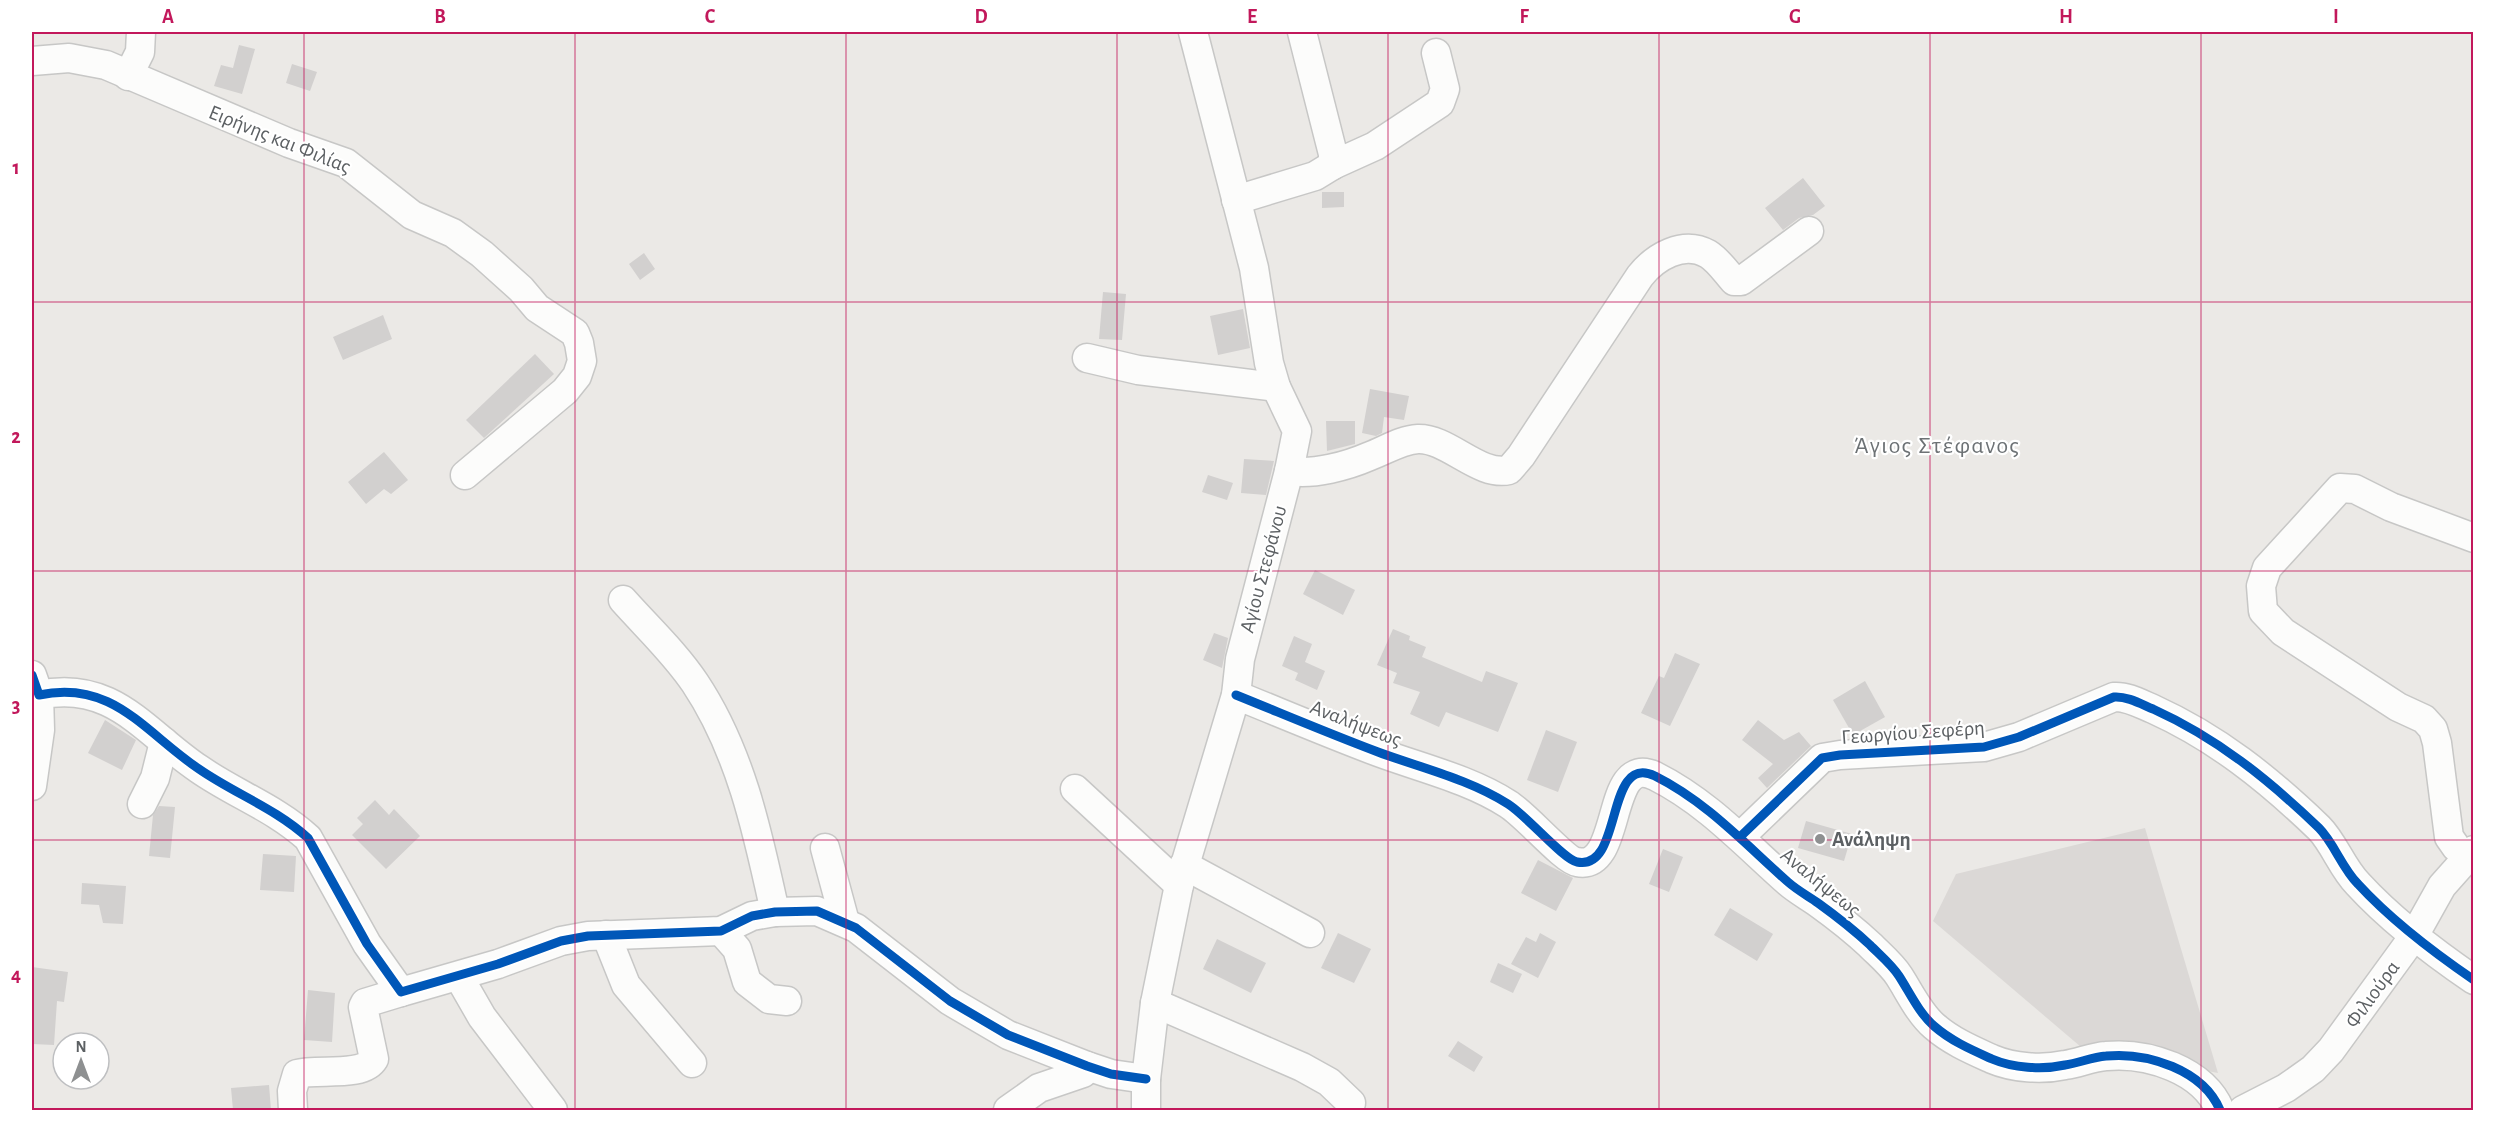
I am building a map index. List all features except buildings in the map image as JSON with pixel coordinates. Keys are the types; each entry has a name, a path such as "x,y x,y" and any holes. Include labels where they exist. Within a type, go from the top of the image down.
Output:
{"street":[{"path":"128,76 140,52 141,32"},
{"name":"Αγίου Στεφάνου","path":"1146,1110 1146,1079 1155,1003 1181,875 1236,695 1240,659 1289,471 1297,431 1276,387 1269,363 1254,268 1193,32"},
{"path":"1302,32 1333,154 1332,165"},
{"path":"1236,200 1315,176 1332,165 1375,146 1440,103 1445,89 1436,53"},
{"name":"Ειρήνης και Φιλίας","path":"32,61 58,58 79,59 106,65 289,143 346,163 408,213 453,233 482,254 516,284 537,308 575,333 582,361 577,376 565,391 465,475"},
{"path":"1289,471 1310,471 1362,459 1398,444 1418,439 1436,444 1495,471 1509,470 1521,456 1640,276 1652,262 1666,254 1697,250 1713,258 1734,281 1741,281 1809,231"},
{"path":"1087,358 1138,370 1276,387"},
{"path":"2471,854 2456,847 2449,837 2437,743 2433,729 2424,718 2398,707 2283,632 2263,610 2261,586 2267,568 2340,488 2355,489 2391,507 2474,538"},
{"path":"623,600 685,668 707,703 732,756 755,821 775,912"},
{"path":"32,786 40,730 35,685 55,692 74,692 106,700 130,713 200,770 260,803 308,838 367,944 401,992"},
{"name":"Αναλήψεως","path":"1236,695 1377,752 1477,787 1524,815 1574,862 1588,862 1599,853 1605,844 1629,778 1637,773 1652,775 1688,795 1741,836 1789,884 1842,920 1897,972 1926,1018 1953,1040 1999,1062 2019,1065 2054,1067 2108,1056 2139,1058 2179,1070 2195,1079 2210,1092 2220,1110"},
{"name":"Γεωργίου Σεφέρη","path":"1741,836 1822,758 1984,747 2019,737 2106,700 2120,697 2143,705 2202,733 2256,772 2319,829 2356,883 2414,936 2474,980"},
{"path":"142,804 155,778 164,742"},
{"path":"1075,789 1181,875 1310,933"},
{"path":"825,848 845,922"},
{"name":"Φιλιούρα","path":"2243,1110 2286,1088 2313,1070 2331,1050 2414,936 2442,886 2471,854"},
{"path":"293,1110 292,1091 297,1074 306,1071 357,1070 374,1059 363,1007 365,1003 459,977 561,941 588,936 721,932 752,916 775,912 816,911 845,922 974,1017 1036,1047 1087,1066 1112,1074 1146,1079"},
{"path":"721,932 737,948 747,982 770,999 787,1001"},
{"path":"606,935 626,985 692,1063"},
{"path":"459,977 482,1017 553,1110"},
{"path":"1155,1003 1302,1067 1329,1082 1351,1102"},
{"path":"1008,1110 1039,1088 1083,1073 1087,1066"}],"shaded area":[{"path":"2145,828 2218,1073 2081,1047 1933,921 1956,874"}],"cycle path":[{"path":"32,675 39,695 65,692 88,695 126,712 199,769 282,818 308,838 367,944 401,992 498,964 561,941 588,936 721,931 752,916 775,912 817,911 856,928 950,1001 1008,1035 1111,1074 1146,1079"},
{"path":"1236,695 1493,795 1516,810 1563,854 1577,862 1592,860 1602,849 1620,795 1628,781 1639,773 1655,776 1674,786 1709,811 1791,885 1864,939 1896,972 1929,1021 1955,1041 2000,1062 2028,1067 2056,1067 2106,1056 2139,1057 2156,1061 2188,1074 2212,1096 2220,1110"},
{"path":"1741,836 1822,758 1984,747 2019,737 2114,697 2124,698 2153,709 2199,733 2261,776 2319,828 2352,878 2384,910 2428,947 2474,980"}],"place":[{"name":"Ανάληψη","path":"1820,839"}],"district":[{"name":"Άγιος Στέφανος","path":"1937,445"}]}
